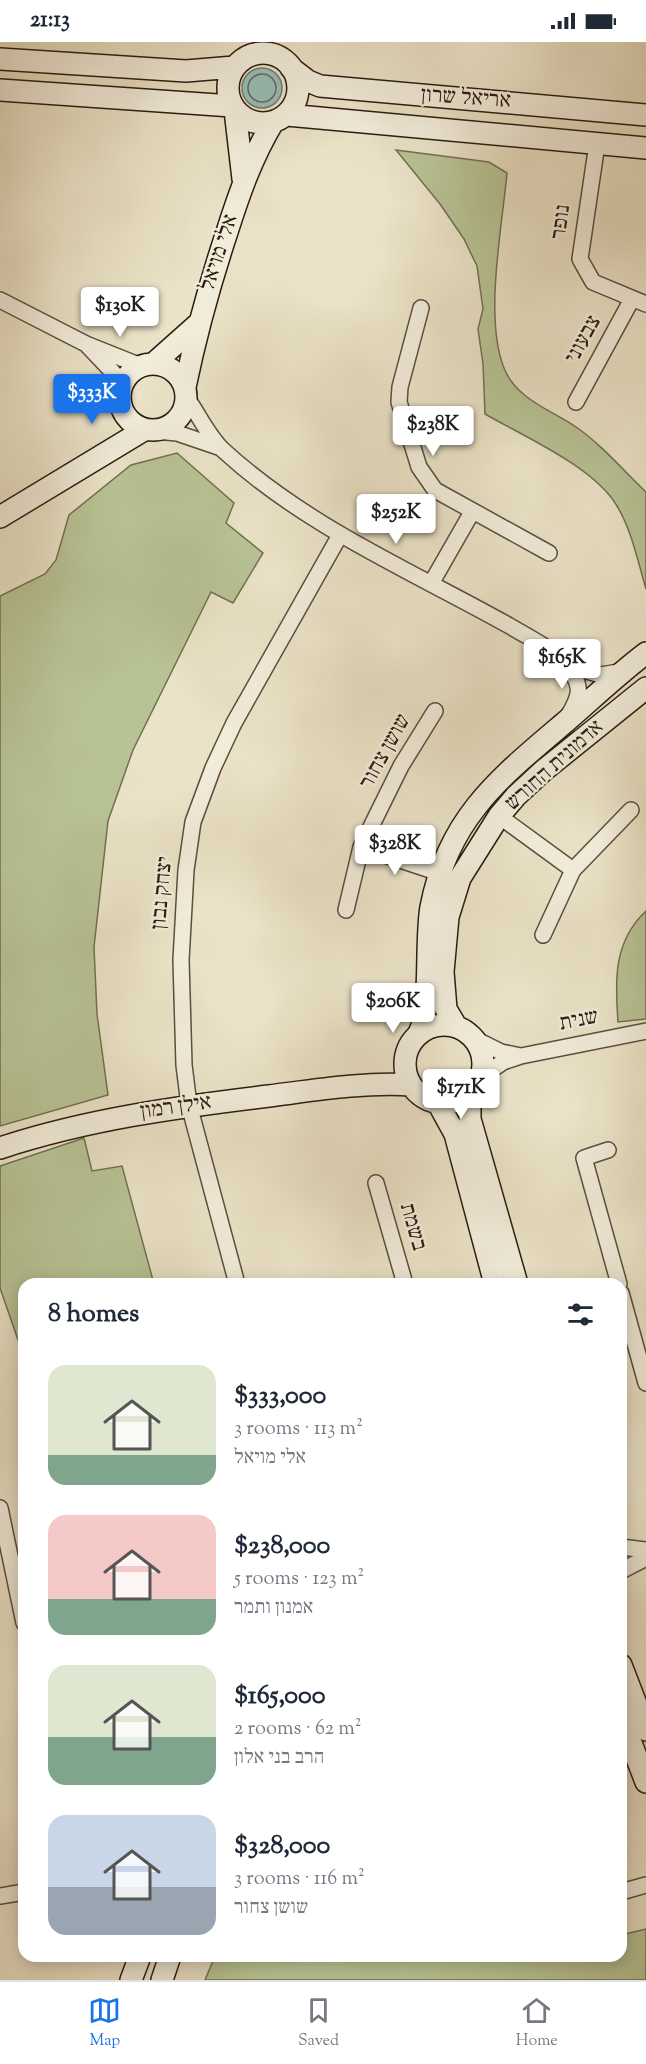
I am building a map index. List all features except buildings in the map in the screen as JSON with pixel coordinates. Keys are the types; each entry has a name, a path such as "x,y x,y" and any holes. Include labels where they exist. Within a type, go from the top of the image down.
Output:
{"street":[{"path":"0,59 186,71 242,56 261,53 283,55 298,90 292,108 280,118 255,123 233,108 0,90"},
{"name":"אריאל שרון","path":"283,55 308,81 320,86 646,115"},
{"path":"233,108 227,90 242,56"},
{"name":"אלי מויאל","path":"233,108 243,183"},
{"name":"אריאל שרון","path":"280,118 646,148"},
{"name":"אלי מויאל","path":"186,392 198,324 243,183 260,142 280,118"},
{"name":"נופר","path":"597,144 580,259 592,282 639,302"},
{"path":"0,300 86,344 147,365 173,370 221,448 262,481 340,535 432,582 560,655 580,669 601,675 624,670"},
{"name":"צבעוני","path":"576,402 639,302"},
{"path":"421,308 400,387 402,417 426,481 435,490 472,512 549,553"},
{"path":"93,459 115,426 121,406 123,383 128,375 147,365 198,324"},
{"path":"86,344 123,383"},
{"path":"0,517 93,459 149,430 165,429 177,421 185,407 186,392"},
{"path":"121,406 130,421 149,430 177,433 221,448"},
{"path":"432,582 472,512"},
{"name":"יצחק נבון","path":"235,1278 189,1106 184,1065 181,960 186,870 194,822 213,768 234,723 340,535"},
{"name":"אדמונית החורש","path":"419,1033 425,1022 426,954 431,909 439,873 445,857 470,814 489,790 646,653"},
{"path":"560,655 578,681 579,692 562,725"},
{"name":"אדמונית החורש","path":"456,1026 446,1009 443,972 448,917 460,878 499,816 543,771 646,688"},
{"name":"שושן צחור","path":"346,910 361,847 401,766 435,711"},
{"path":"543,935 573,870 631,810"},
{"path":"499,816 573,870"},
{"path":"361,847 439,873"},
{"path":"476,1085 455,1102 438,1103 420,1095 411,1085 406,1072 405,1058 410,1044 419,1033 437,1025 456,1026 475,1039 483,1058 470,1119 515,1278"},
{"name":"שנית","path":"476,1085 502,1062 521,1056 646,1031"},
{"name":"שנית","path":"475,1039 501,1052 521,1056"},
{"name":"אילן רמון","path":"355,1086 385,1073 405,1058"},
{"name":"אילן רמון","path":"0,1148 99,1120 189,1106 355,1086 411,1085"},
{"path":"438,1103 455,1134 493,1278"},
{"path":"608,1150 584,1158 617,1278"},
{"name":"בשמת","path":"376,1183 403,1278"},
{"path":"627,1315 646,1383"},
{"path":"0,1508 18,1594"},
{"path":"627,1548 646,1550"},
{"path":"627,1568 646,1557"},
{"path":"627,1681 646,1730"},
{"path":"627,1733 646,1782"},
{"path":"627,1890 646,1885"},
{"path":"0,1896 18,1893"},
{"path":"131,1980 138,1962"},
{"path":"162,1980 169,1962"}],"green space":[{"path":"396,150 489,162 507,173 495,299 498,348 504,368 510,379 525,396 585,434 646,492 646,589 627,526 617,506 606,492 576,466 485,414 483,364 478,329 483,309 477,266 464,239 440,204"},
{"path":"177,453 234,503 226,523 263,553 233,603 211,592 133,750 108,821 94,947 97,1014 108,1095 0,1126 0,596 45,574 56,560 69,515 131,465"},
{"path":"646,911 646,1019 618,1022 616,992 618,963 627,936"},
{"path":"84,1138 92,1171 122,1166 152,1278 18,1278 18,1340 0,1288 0,1166"},
{"path":"646,1929 646,1980 205,1980 212,1962 627,1962 627,1934"}],"water":[{"path":"262,68 276,74 282,88 276,102 262,108 248,102 242,88 248,74"}]}
